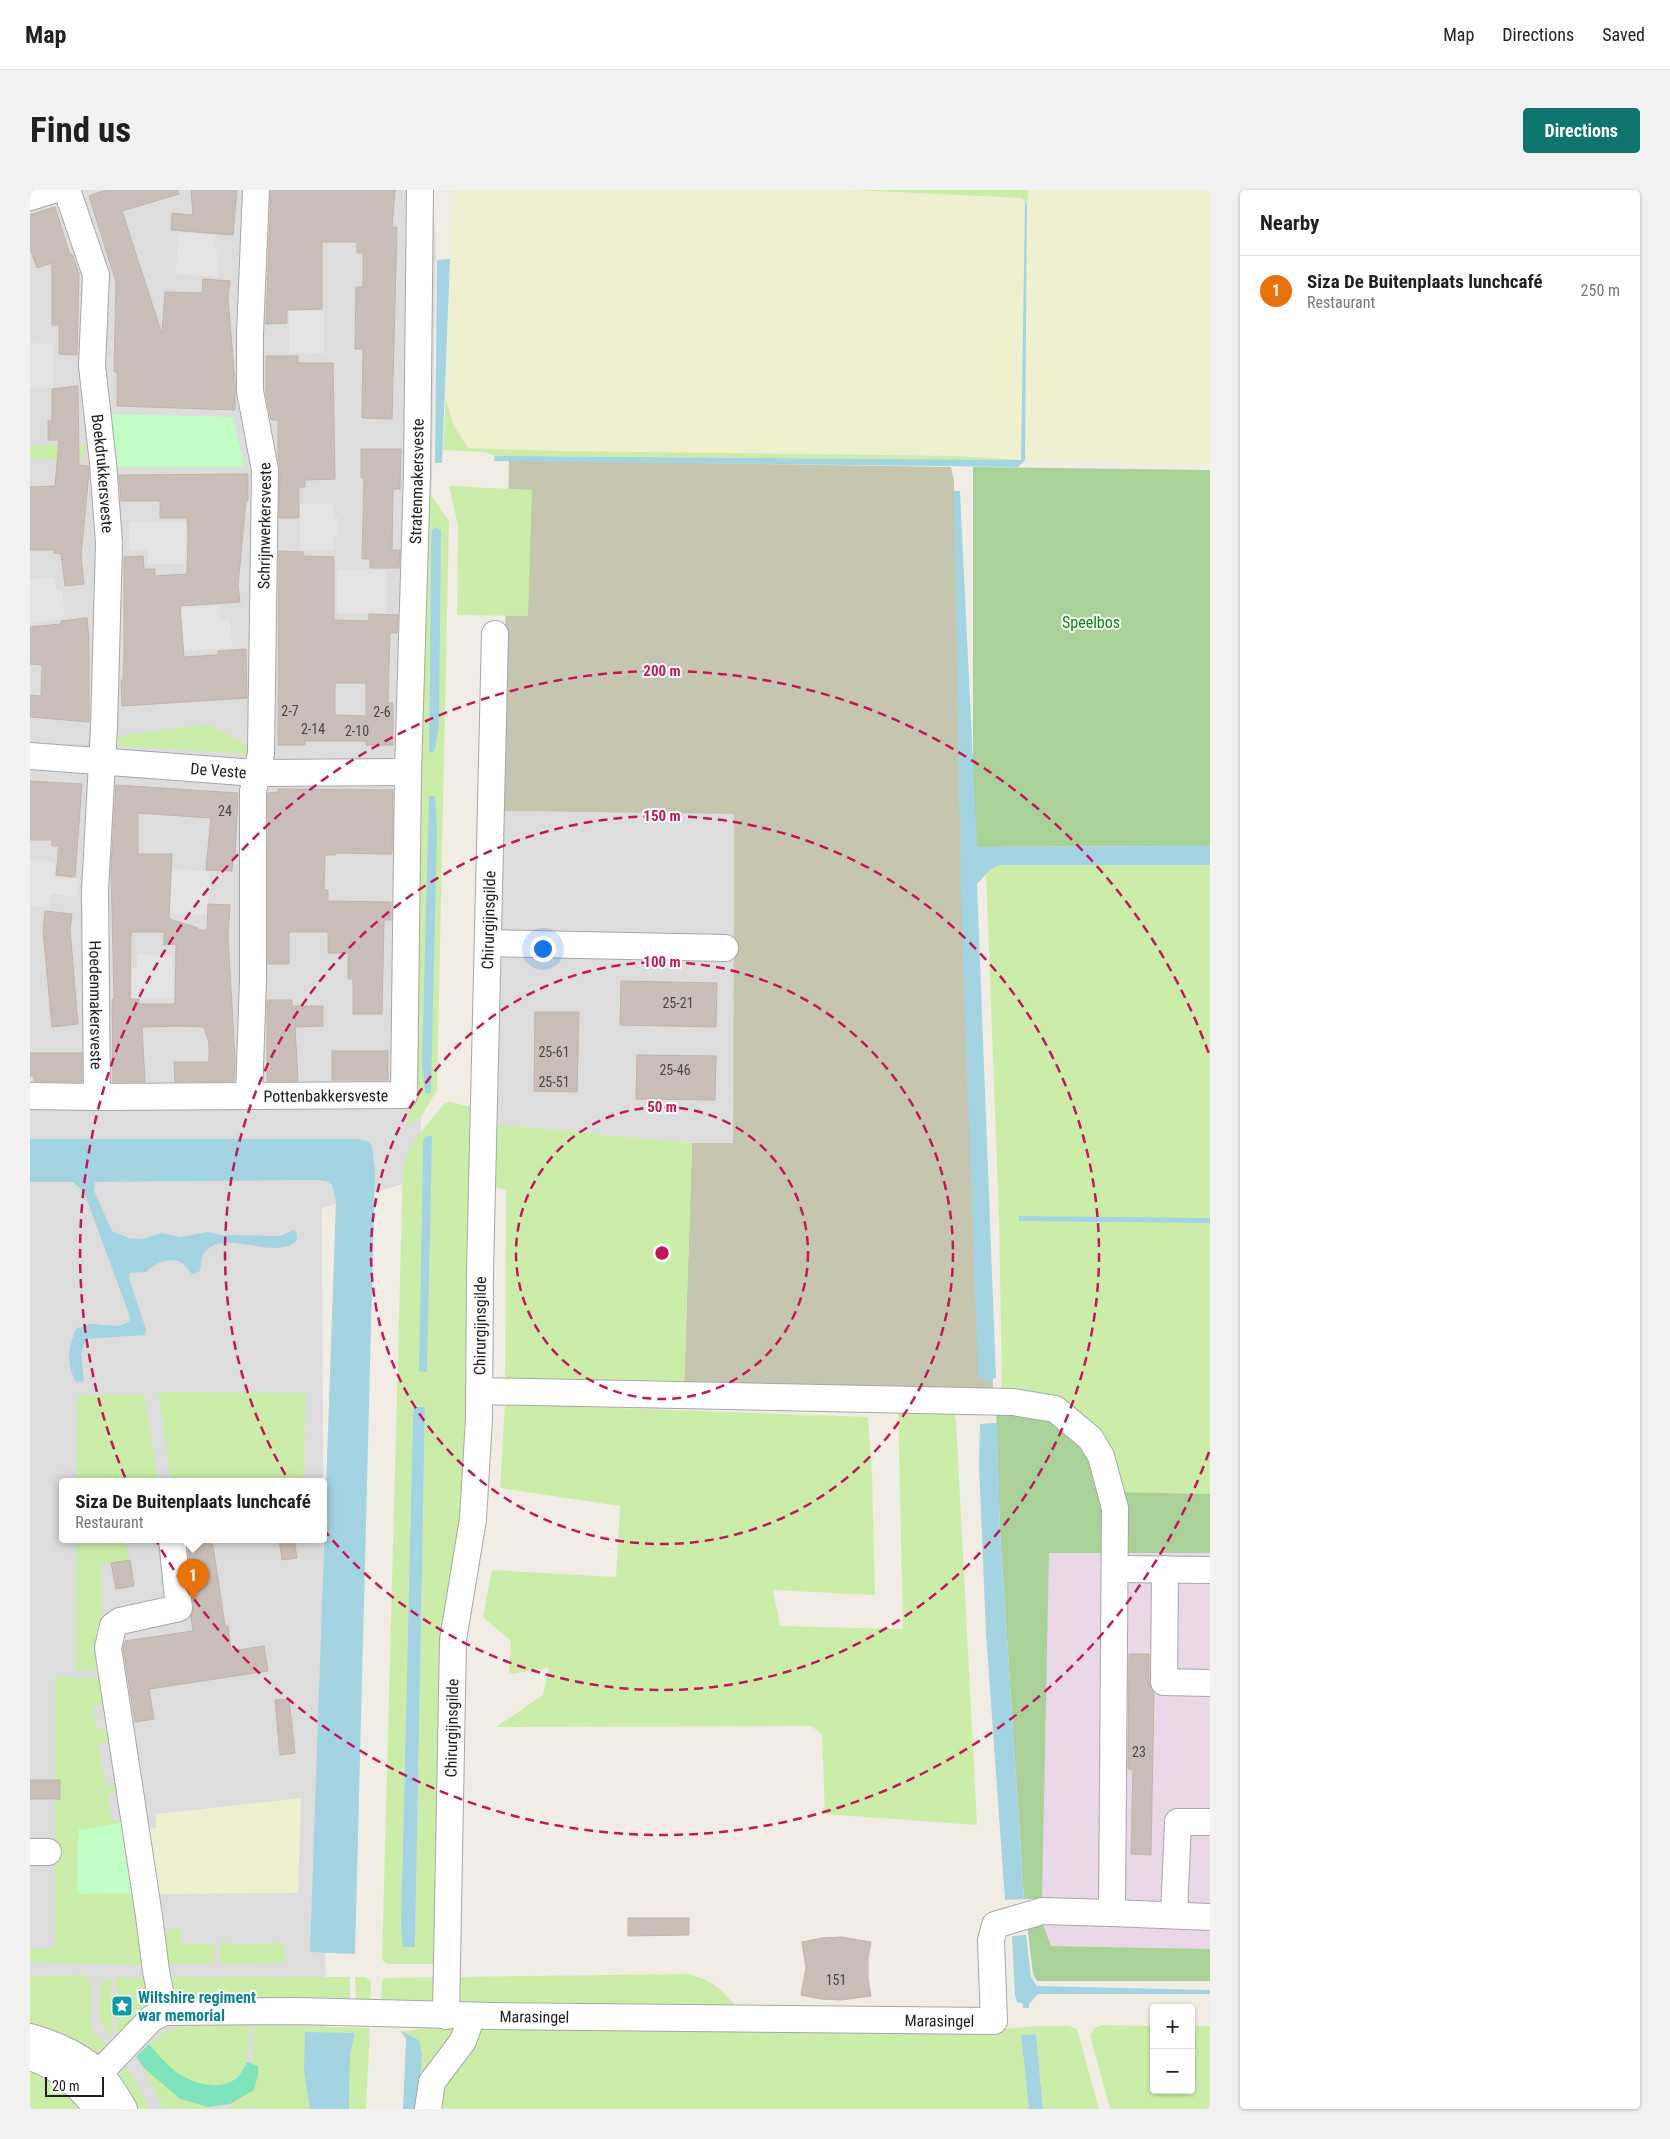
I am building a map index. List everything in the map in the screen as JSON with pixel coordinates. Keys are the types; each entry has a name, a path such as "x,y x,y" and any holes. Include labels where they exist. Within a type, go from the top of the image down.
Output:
{"street":[{"path":"30,197 53,190"},
{"name":"Boekdrukkersveste","path":"67,190 96,275 92,366 104,471 108,543 102,762"},
{"name":"Schrijnwerkersveste","path":"256,190 250,334 250,391 265,470 261,753 256,773"},
{"name":"Stratenmakersveste","path":"408,772 416,474 420,190"},
{"name":"Chirurgijnsgilde","path":"446,2016 453,1640 473,1519 479,1391 480,1271 495,634"},
{"name":"De Veste","path":"30,756 256,773 408,772"},
{"name":"Hoedenmakersveste","path":"96,1097 95,890 102,762"},
{"name":"Pottenbakkersveste","path":"256,773 253,791 253,980 249,1095 404,1095 408,772"},
{"path":"489,943 725,948"},
{"path":"30,1096 249,1095"},
{"path":"479,1391 1005,1402 1055,1409 1090,1438 1101,1456 1114,1508 1112,1913 1210,1917"},
{"path":"92,2091 152,2019 164,2012 156,1971 108,1648 113,1626 120,1621 179,1608 172,1543"},
{"path":"1114,1569 1210,1570"},
{"path":"1165,1569 1164,1682 1210,1683"},
{"path":"1174,1915 1178,1822 1210,1822"},
{"name":"Marasingel","path":"164,2012 297,2011 446,2016 994,2021 991,1940 995,1925 1042,1910 1112,1913"},
{"path":"428,2109 432,2082 463,2041 472,2016"},
{"path":"30,2037 66,2050 92,2091"},
{"path":"30,2057 92,2091"},
{"path":"92,2091 104,2078 124,2109"}],"shaded area":[{"path":"30,190 431,190 436,237 420,1179 322,1208 323,1478 59,1478 59,1543 323,1543 326,2109 30,2109"},
{"path":"458,190 853,190 1022,198 1025,201 1021,460 959,456 558,451 468,448 453,424 446,398 452,203"},
{"path":"1029,190 1210,190 1210,465 1025,460"},
{"path":"178,233 215,235 214,248 220,248 218,277 176,274"},
{"path":"289,311 324,311 324,353 289,354"},
{"path":"30,343 53,344 53,388 30,387"},
{"path":"509,460 951,467 954,481 964,850 989,1220 993,1394 684,1389 692,1143 733,1143 734,814 501,811"},
{"path":"300,504 334,504 334,518 339,519 339,536 334,536 334,550 300,550"},
{"path":"129,522 185,522 185,564 148,564 148,550 129,550"},
{"path":"337,570 386,570 386,613 337,613"},
{"path":"55,577 56,590 62,590 65,619 30,623 30,579"},
{"path":"219,605 220,619 230,619 232,648 184,651 181,608"},
{"path":"501,811 734,813 733,1144 692,1143 494,1124"},
{"path":"30,859 55,862 54,877 79,879 77,896 51,894 50,908 30,906"},
{"path":"172,869 210,872 207,915 169,913"},
{"path":"137,954 173,955 173,998 132,998 132,968 137,968"},
{"path":"1049,1552 1210,1553 1210,1949 1051,1946 1041,1919"},
{"path":"301,1798 298,1893 153,1894 143,1830 156,1828 156,1814"}],"green space":[{"path":"853,190 1029,190 1027,205 1022,198"},
{"path":"446,398 453,424 468,448 558,451 959,456 1021,460 495,456 485,452 443,450"},
{"path":"109,414 233,417 245,467 118,467"},
{"path":"30,445 86,445 84,460 30,459"},
{"name":"Speelbos","path":"973,467 1210,470 1210,846 973,847"},
{"path":"449,486 532,490 528,616 457,615 458,526"},
{"path":"427,489 449,521 437,1090 423,1114 408,1126 421,496","holes":["431,544 431,753 429,750"]},
{"path":"207,724 250,746 249,754 121,746 118,742 118,736"},
{"path":"1000,865 1210,865 1210,1494 1121,1492 1002,1392 999,1217 986,874"},
{"path":"449,1102 472,1107 468,1492 438,1964 387,1964 382,1960 403,1166 411,1144 444,1104","holes":["424,1138 419,1371 423,1143","415,1407 425,1408 415,1947 402,1878 413,1414"]},
{"path":"494,1124 692,1143 684,1389 505,1380 506,1190 493,1187"},
{"path":"158,1392 306,1393 303,1478 171,1478"},
{"path":"144,1394 158,1478 76,1478 77,1395"},
{"path":"505,1404 868,1417 872,1474 875,1595 773,1590 780,1626 903,1629 898,1405 950,1405 956,1420 977,1825 825,1814 822,1734 811,1726 496,1727 543,1695 549,1668 509,1674 511,1641 483,1617 492,1570 616,1577 620,1506 500,1488"},
{"path":"996,1409 1055,1420 1089,1452 1105,1503 1105,1553 1049,1553 1042,1899 1024,1899 1000,1530"},
{"path":"1121,1492 1210,1494 1210,1553 1125,1553"},
{"path":"76,1543 126,1543 129,1560 101,1564 102,1627 97,1628 102,1669 75,1671"},
{"path":"55,1677 104,1677 108,1701 93,1707 97,1730 110,1729 112,1741 98,1744 106,1786 120,1785 122,1792 108,1795 112,1821 127,1820 146,1965 30,1963 30,1948 55,1948"},
{"path":"126,1822 134,1893 77,1894 78,1830"},
{"path":"1041,1919 1051,1946 1210,1949 1210,1981 1037,1981 1033,1974 1027,1923"},
{"path":"181,1928 180,1943 215,1944 214,1964 163,1964 162,1937 171,1929"},
{"path":"220,1942 229,1942 229,1944 285,1943 285,1963 220,1964"},
{"path":"687,1974 697,1976 717,1987 741,2011 484,2008 484,2002 455,2002 458,1977"},
{"path":"85,1975 89,1981 91,1996 91,2026 94,2033 109,2046 100,2050 90,2051 69,2047 30,2030 30,1976"},
{"path":"169,1977 350,1977 350,2006 185,2002 176,1998 167,1989"},
{"path":"355,1977 366,1977 371,1982 370,2006 356,2006"},
{"path":"437,1977 436,1997 431,2004 381,2007 382,1980 386,1978"},
{"path":"111,1978 112,2037 103,2025 99,2013 101,1984"},
{"path":"116,1978 149,1978 150,2002 148,2010 121,2038 117,2035"},
{"path":"193,2025 248,2025 250,2036 246,2060 237,2077 221,2085 201,2084 190,2081 173,2070 149,2044 170,2030"},
{"path":"257,2025 370,2028 366,2109 349,2109 350,2055 355,2033 304,2070 310,2109 230,2109 230,2104 244,2097 258,2066 252,2064 254,2028"},
{"path":"1103,2025 1150,2026 1150,2094 1195,2094 1195,2026 1210,2026 1210,2109 1110,2109 1090,2035 1096,2027"},
{"path":"1036,2026 1069,2026 1077,2029 1099,2109 1043,2109 1036,2034 1021,2035 1029,2109 418,2109 419,2040 401,2031 438,2027 463,2031 483,2027 972,2032"},
{"path":"149,2044 176,2072 183,2077 201,2083 225,2084 237,2078 247,2062 258,2066 254,2090 230,2104 208,2107 180,2099 144,2068 136,2057"},
{"path":"124,2063 145,2098 148,2109 132,2109 123,2092 120,2076"},
{"path":"30,2064 87,2109 30,2109"},
{"path":"144,2068 208,2107 208,2109 163,2109"}],"water":[{"path":"1025,201 1027,205 1025,460 1018,467 494,461 495,456 1021,460"},
{"path":"450,259 442,463 435,463 437,260"},
{"path":"954,491 960,491 977,847 1210,846 1210,865 1000,865 990,870 977,884 996,1378 992,1379 991,1382 978,1377 961,906"},
{"path":"435,527 441,530 439,723 435,750 431,753 429,750 431,544 432,531"},
{"path":"429,796 435,796 437,830 431,1093 425,1093 422,1063"},
{"path":"432,1136 427,1372 419,1371 423,1143 424,1138"},
{"path":"30,1139 355,1139 368,1141 372,1146 375,1171 355,1954 310,1952 324,1543 327,1543 326,1478 336,1200 332,1185 326,1181 314,1180 95,1182 94,1191 112,1231 128,1238 143,1239 161,1233 180,1237 208,1232 222,1235 280,1236 294,1230 297,1234 297,1240 288,1246 276,1248 236,1243 224,1243 213,1246 204,1253 199,1272 192,1274 182,1263 171,1260 157,1264 146,1272 130,1273 129,1278 146,1329 145,1335 86,1339 81,1353 84,1381 77,1382 71,1370 69,1356 76,1329 91,1324 122,1325 130,1320 129,1314 84,1192 73,1182 30,1182"},
{"path":"1019,1216 1210,1218 1210,1223 1019,1221"},
{"path":"414,1407 425,1407 415,1947 403,1947 401,1925"},
{"path":"997,1423 1000,1530 1024,1899 1005,1900 986,1633 979,1465 980,1424"},
{"path":"1026,1935 1031,1977 1037,1986 1210,1990 1210,1994 1038,1994 1029,2004 1029,2008 1023,2008 1023,2004 1017,2002 1015,1995 1012,1936"},
{"path":"401,2031 419,2040 422,2054 418,2109 403,2109 406,2039"},
{"path":"305,2032 355,2033 350,2055 349,2109 310,2109 304,2070"},
{"path":"1036,2034 1043,2109 1029,2109 1021,2035"}],"building":[{"path":"106,190 178,190 179,194 122,211 162,334 165,292 202,293 203,279 230,281 228,298 235,383 235,410 117,406 117,372 114,372 116,282 89,196"},
{"path":"191,190 237,190 233,235 171,230 172,213 193,215"},
{"path":"271,190 395,190 392,227 397,227 392,419 362,418 363,349 355,349 356,287 363,287 363,253 357,253 357,242 322,242 322,309 287,310 287,323 266,324"},
{"path":"55,207 70,255 72,254 79,274 77,355 59,354 59,325 52,325 52,263 37,268 30,249 30,215"},
{"path":"266,356 298,356 298,363 333,363 335,479 305,480 305,487 299,487 299,518 279,518 278,420 271,420 266,396"},
{"path":"78,386 79,465 88,466 89,472 81,556 84,584 65,586 61,554 54,553 55,550 30,550 30,487 55,486 59,440 48,440 48,421 52,421 52,389"},
{"path":"361,449 401,449 400,489 393,489 392,550 400,550 399,568 370,568 370,559 362,559 364,478 361,478"},
{"path":"248,474 248,501 246,501 238,585 240,602 180,606 184,657 218,655 218,651 246,649 247,698 122,706 124,557 143,556 144,569 155,569 155,576 187,574 188,534 187,518 160,518 160,501 121,501 119,475"},
{"path":"279,551 303,552 303,556 334,557 334,620 369,621 369,614 398,615 397,633 390,633 388,703 393,703 393,745 366,745 366,741 305,741 305,745 278,745","holes":["335,683 366,683 366,716 335,715"]},
{"path":"87,618 89,638 89,722 30,717 30,695 41,696 42,665 30,664 30,627 61,624 61,621"},
{"path":"30,781 82,784 75,877 56,875 59,846 52,846 52,840 30,840"},
{"path":"116,785 238,793 235,856 233,856 232,871 206,870 211,818 138,813 138,854 172,854 169,919 198,928 198,930 207,930 208,904 230,905 228,936 235,1059 234,1081 175,1082 174,1062 209,1062 209,1043 204,1027 181,1026 142,1027 145,1082 113,1082 112,1000 114,999 111,869","holes":["131,932 164,932 164,945 176,944 175,1004 139,1004 139,999 130,999"]},
{"path":"278,789 393,790 392,854 336,853 336,855 325,855 324,890 328,890 328,901 391,902 391,920 384,920 382,1014 353,1014 353,979 348,979 348,953 328,953 328,932 289,932 289,964 268,964 268,793 278,792"},
{"path":"45,911 72,914 70,929 78,1024 52,1027 43,930"},
{"path":"621,981 717,983 716,1027 620,1025"},
{"path":"267,1000 292,1000 292,1006 323,1006 323,1026 295,1027 298,1081 267,1081"},
{"path":"535,1012 579,1012 577,1092 534,1091"},
{"path":"332,1051 388,1051 388,1080 332,1080"},
{"path":"30,1053 82,1053 82,1082 34,1081 34,1076 30,1076"},
{"path":"637,1055 716,1056 715,1100 636,1099"},
{"path":"187,1543 213,1543 225,1626 228,1626 231,1651 264,1646 268,1671 149,1689 154,1719 135,1722 123,1648 125,1641 193,1631 191,1617 194,1606"},
{"path":"280,1543 295,1543 297,1558 282,1560"},
{"path":"130,1560 134,1586 116,1589 111,1563"},
{"path":"1129,1654 1149,1654 1149,1682 1154,1693 1151,1855 1131,1854 1133,1769 1128,1769"},
{"path":"289,1699 295,1753 280,1755 275,1700"},
{"path":"30,1780 60,1780 60,1799 30,1799"},
{"path":"628,1918 689,1918 689,1935 628,1936"},
{"path":"841,1937 871,1942 868,1958 868,1979 871,1996 841,2000 801,1995 806,1968 802,1942"}],"place":[{"name":"Siza De Buitenplaats lunchcafé","path":"193,1600"},
{"name":"Wiltshire regiment war memorial","path":"122,2006"}]}
